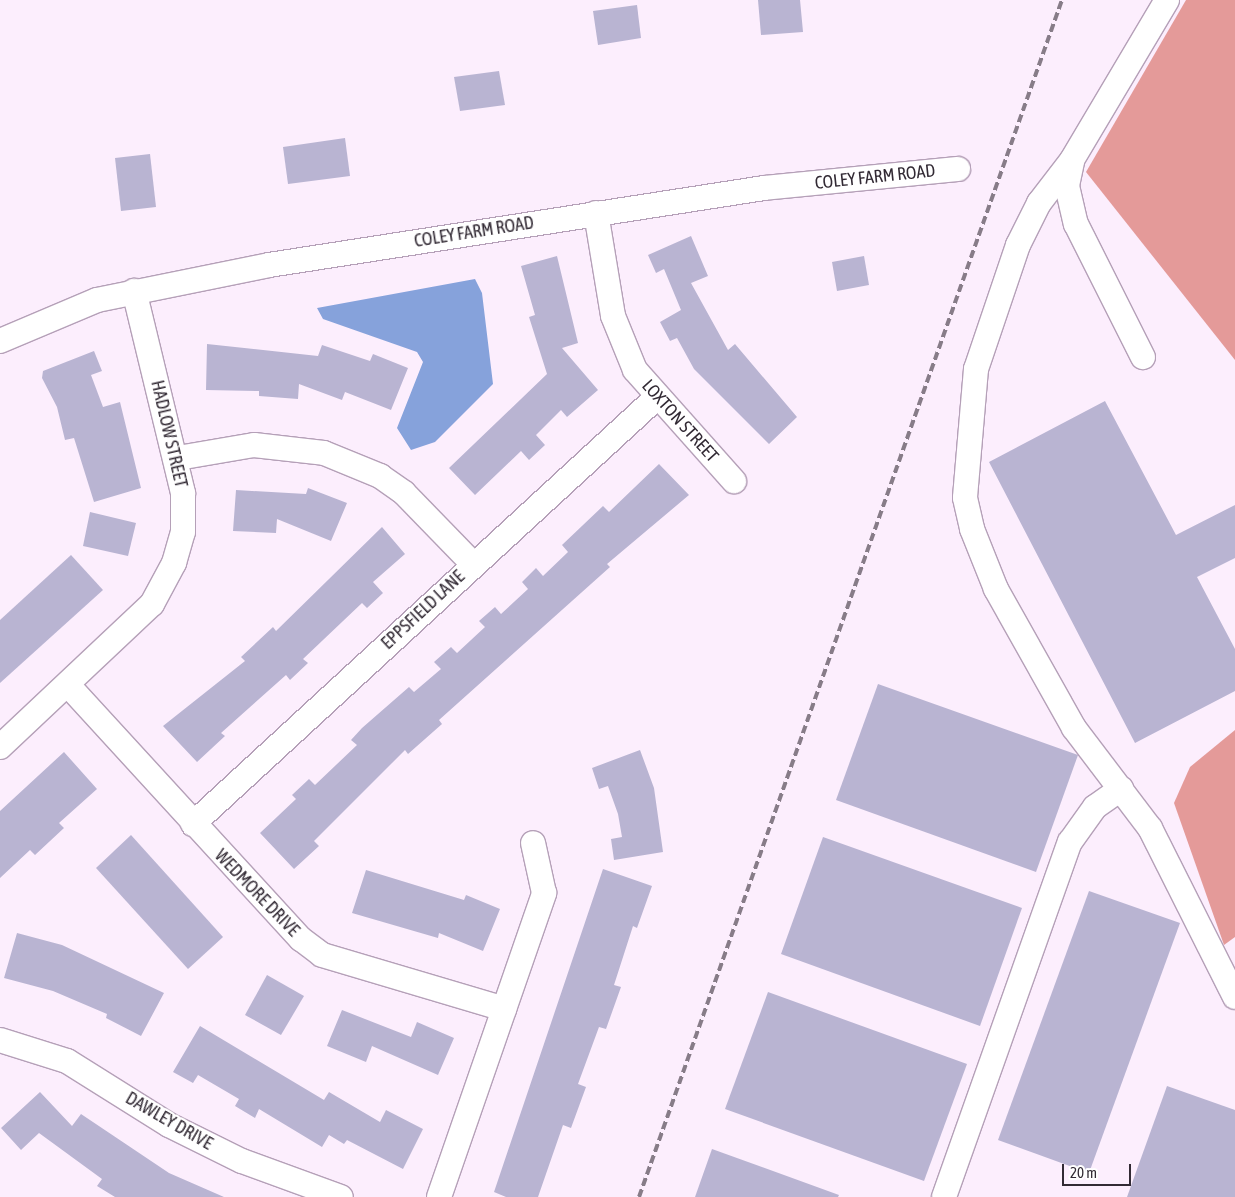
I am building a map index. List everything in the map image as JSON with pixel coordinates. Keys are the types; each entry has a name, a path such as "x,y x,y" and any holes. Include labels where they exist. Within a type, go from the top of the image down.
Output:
{"street":[{"path":"1167,0 1072,160 1029,220 990,318 976,369 965,498 972,529 996,589 1074,728 1150,828 1235,997"},
{"path":"1072,160 1068,186 1076,224 1143,357"},
{"name":"COLEY FARM ROAD","path":"0,341 64,311 134,291 596,213 764,188 958,169"},
{"name":"LOXTON STREET","path":"596,213 621,342 656,398 734,481"},
{"name":"HADLOW STREET","path":"0,747 152,604 174,562 183,532 178,458 134,291"},
{"name":"EPPSFIELD LANE","path":"192,824 656,398"},
{"path":"178,458 254,445 331,455 380,476 404,493 473,564"},
{"name":"WEDMORE DRIVE","path":"68,685 277,916 322,955 504,1009"},
{"path":"944,1197 1070,842 1095,807 1121,789"},
{"path":"439,1197 544,893 533,843"},
{"name":"DAWLEY DRIVE","path":"0,1040 67,1061 169,1125 242,1161 341,1197"}],"shaded area":[{"path":"1186,0 1235,0 1235,360 1086,172"},
{"path":"1235,730 1235,937 1224,945 1174,803 1190,767"}],"water":[{"path":"475,279 482,293 493,384 435,442 411,450 397,428 423,362 417,352 323,319 317,308"}],"building":[{"path":"758,0 800,0 803,32 761,35"},
{"path":"637,5 641,38 598,45 593,11"},
{"path":"499,71 505,105 460,111 454,77"},
{"path":"345,138 350,176 288,184 283,147"},
{"path":"150,154 156,207 121,211 115,158"},
{"path":"691,236 708,276 691,283 728,350 735,344 797,417 769,444 694,369 677,338 670,341 660,322 681,310 664,269 656,273 648,255"},
{"path":"557,256 578,343 562,348 598,390 567,417 561,410 536,435 545,445 529,460 521,451 475,495 449,468 547,374 529,317 535,315 521,266"},
{"path":"864,256 869,285 837,291 832,262"},
{"path":"207,344 318,356 322,345 370,361 373,354 408,368 391,410 345,392 342,400 299,384 298,399 259,396 259,391 206,390"},
{"path":"94,351 102,371 91,375 103,407 120,402 141,488 94,502 74,438 65,440 57,407 42,378 43,371"},
{"path":"1105,401 1176,535 1235,505 1235,558 1197,577 1235,649 1235,691 1135,743 989,462"},
{"path":"659,464 689,495 607,564 610,567 439,720 442,724 408,754 405,750 314,841 319,846 294,869 260,833 296,799 292,795 309,779 315,785 357,745 351,740 362,728 409,687 414,692 441,669 434,662 451,647 457,653 485,627 479,621 495,607 501,614 528,589 522,582 536,568 543,576 568,552 562,545 603,506 609,512"},
{"path":"308,488 347,503 331,541 277,519 276,533 233,531 236,490 306,494"},
{"path":"90,512 136,523 128,556 83,546"},
{"path":"382,527 405,554 373,582 383,593 367,608 362,603 303,659 308,663 290,680 286,675 221,733 225,736 197,762 163,726 245,661 241,657 273,627 276,631"},
{"path":"71,555 103,590 0,683 0,620"},
{"path":"878,684 1078,755 1036,872 836,800"},
{"path":"640,750 654,788 663,852 614,860 611,839 622,837 618,814 608,786 599,789 592,768"},
{"path":"64,752 97,789 59,823 64,828 35,855 30,850 0,878 0,811"},
{"path":"131,835 223,937 188,969 96,868"},
{"path":"823,837 1022,908 980,1026 781,954"},
{"path":"603,869 652,886 637,928 633,926 614,985 621,987 606,1029 599,1027 578,1084 586,1087 571,1128 563,1125 538,1197 506,1197 494,1192"},
{"path":"366,870 464,900 466,895 500,909 483,951 439,933 438,938 352,913"},
{"path":"1089,891 1180,923 1089,1173 998,1140"},
{"path":"17,933 62,945 164,993 141,1036 106,1018 107,1014 53,991 4,978"},
{"path":"267,975 304,996 281,1035 245,1015"},
{"path":"768,992 967,1064 924,1181 725,1109"},
{"path":"342,1010 411,1037 417,1022 454,1038 438,1075 372,1046 366,1062 327,1046"},
{"path":"200,1026 324,1100 329,1092 380,1122 386,1110 423,1129 403,1169 347,1140 344,1144 329,1135 322,1147 259,1109 255,1118 235,1106 239,1099 198,1075 193,1083 173,1072"},
{"path":"1167,1086 1235,1110 1235,1197 1127,1197"},
{"path":"40,1092 72,1126 81,1114 169,1173 224,1197 115,1197 97,1186 102,1179 39,1133 21,1150 1,1128"},
{"path":"712,1149 839,1195 838,1197 695,1197"}],"railway":[{"path":"639,1197 1062,0"}]}
